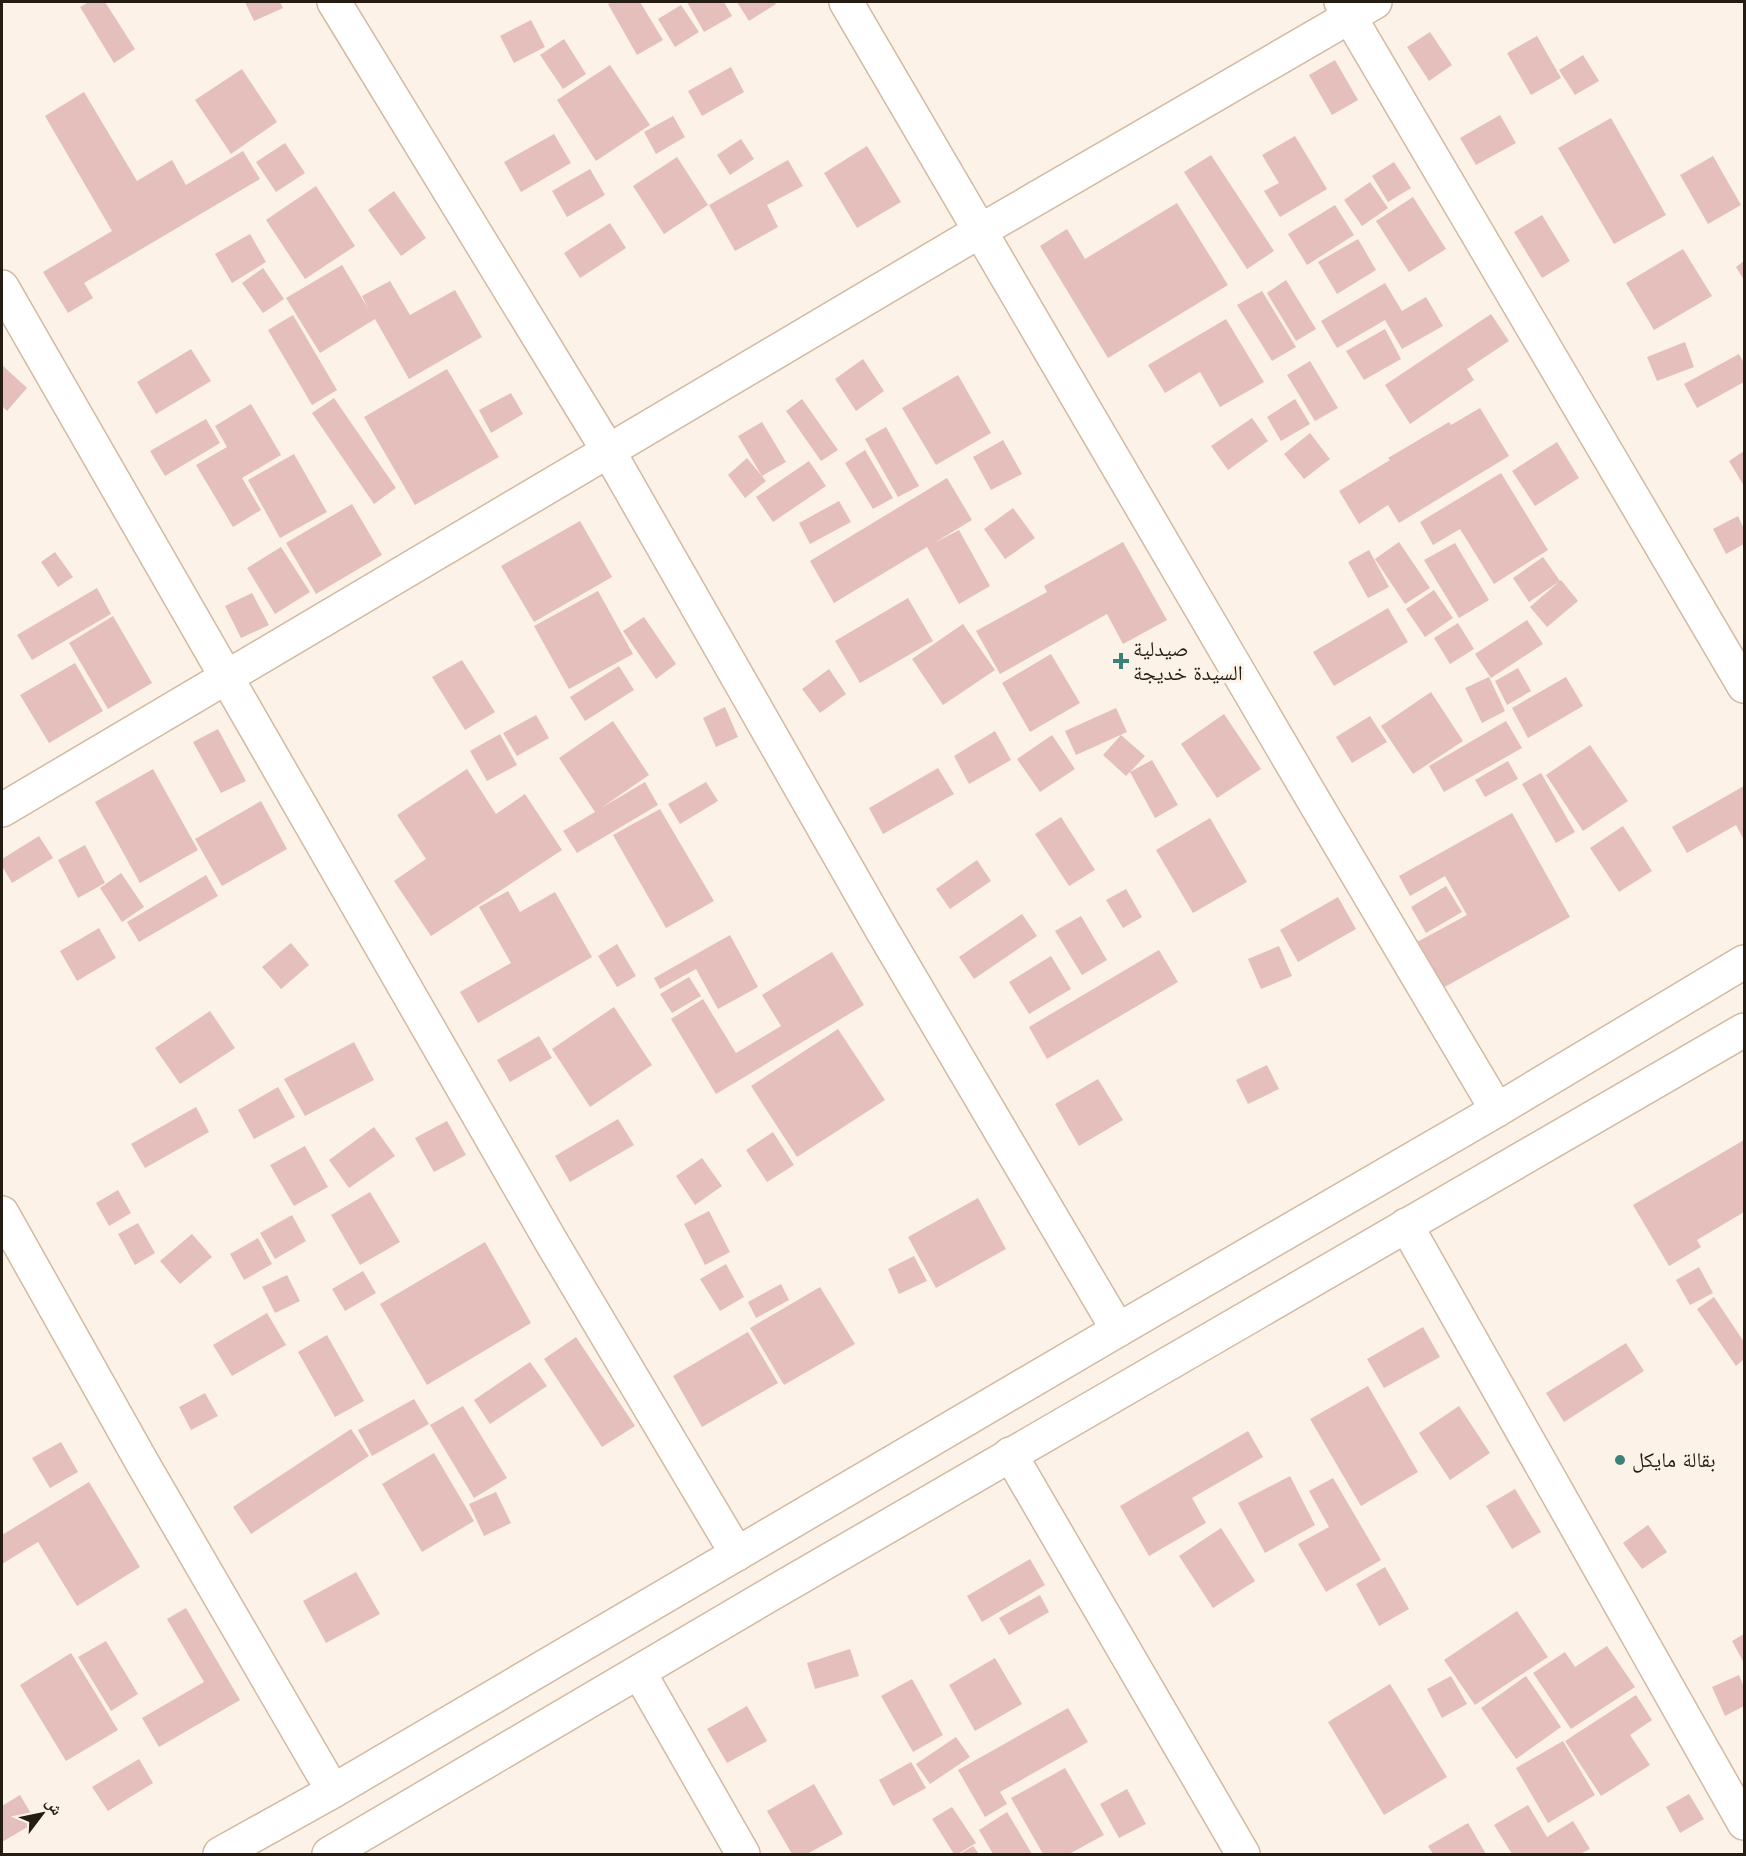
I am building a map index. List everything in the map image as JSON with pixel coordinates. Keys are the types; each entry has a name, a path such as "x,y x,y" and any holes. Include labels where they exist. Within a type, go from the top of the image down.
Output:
{"street":[{"path":"334,2 609,452 882,930 1118,1330"},
{"path":"846,2 1497,1110"},
{"path":"2,810 609,452 1355,6 1744,686"},
{"path":"2,287 552,1243 738,1554"},
{"path":"220,1854 333,1791 1497,1110 1744,962"},
{"path":"329,1854 1010,1454 1744,1030"},
{"path":"2,1213 143,1464 333,1791"},
{"path":"1406,1225 1744,1823"},
{"path":"1010,1454 1243,1854"},
{"path":"639,1672 743,1854"}],"building":[{"path":"89,2 105,2 135,49 114,63 80,7"},
{"path":"245,2 280,2 283,8 254,21"},
{"path":"640,2 663,40 637,55 608,4"},
{"path":"687,2 724,2 732,16 704,32"},
{"path":"737,2 774,2 776,4 749,21"},
{"path":"681,5 699,32 675,47 658,19"},
{"path":"531,20 545,47 514,63 500,36"},
{"path":"1430,32 1452,65 1429,81 1407,47"},
{"path":"1537,36 1561,78 1531,95 1507,53"},
{"path":"564,39 586,74 563,89 540,55"},
{"path":"1583,55 1599,81 1575,95 1559,70"},
{"path":"1335,60 1358,100 1332,115 1309,75"},
{"path":"610,65 650,125 596,161 557,100"},
{"path":"731,67 744,92 702,116 688,91"},
{"path":"242,69 277,122 231,154 195,100"},
{"path":"84,92 137,181 172,160 186,185 243,151 260,179 84,283 93,298 68,313 43,272 112,231 45,116"},
{"path":"1500,115 1516,143 1476,165 1460,138"},
{"path":"673,116 685,137 656,154 644,132"},
{"path":"1611,118 1666,215 1614,244 1558,148"},
{"path":"554,134 571,163 521,192 504,162"},
{"path":"1295,136 1327,189 1280,217 1264,191 1279,183 1262,155"},
{"path":"741,139 754,159 730,175 717,155"},
{"path":"285,143 305,173 276,192 256,162"},
{"path":"867,146 901,202 857,228 824,173"},
{"path":"1211,155 1274,251 1247,269 1184,172"},
{"path":"1713,156 1741,205 1708,224 1680,175"},
{"path":"677,157 708,205 664,234 633,186"},
{"path":"788,160 803,186 767,205 778,227 735,251 709,205"},
{"path":"1394,162 1411,188 1388,202 1372,176"},
{"path":"590,169 605,195 567,217 552,191"},
{"path":"1370,182 1388,208 1362,226 1344,200"},
{"path":"316,186 355,246 305,279 266,220"},
{"path":"394,191 426,238 401,256 368,210"},
{"path":"1413,197 1446,249 1409,272 1376,221"},
{"path":"1177,203 1228,285 1108,358 1040,246 1067,229 1085,259"},
{"path":"1335,205 1354,235 1307,265 1288,234"},
{"path":"1542,215 1570,261 1542,278 1514,232"},
{"path":"610,223 626,248 580,278 564,253"},
{"path":"250,234 266,262 232,283 215,254"},
{"path":"1358,239 1376,270 1337,294 1318,262"},
{"path":"1683,249 1712,296 1654,330 1626,283"},
{"path":"1744,261 1744,280 1736,267"},
{"path":"342,265 369,310 362,296 390,281 410,315 455,290 482,337 409,379 375,319 320,353 286,298"},
{"path":"263,268 284,299 263,313 242,283"},
{"path":"1286,280 1316,329 1296,341 1267,293"},
{"path":"1385,283 1402,311 1426,297 1443,326 1402,349 1385,320 1337,348 1321,321"},
{"path":"1262,291 1296,347 1272,361 1237,305"},
{"path":"1491,314 1509,341 1467,369 1474,380 1410,424 1385,385"},
{"path":"293,315 337,390 312,405 268,330"},
{"path":"1226,319 1264,382 1220,407 1200,372 1165,393 1148,365"},
{"path":"1385,329 1401,359 1364,380 1346,351"},
{"path":"1685,342 1694,367 1657,381 1647,357"},
{"path":"191,349 211,381 156,414 137,382"},
{"path":"1739,354 1744,363 1744,382 1697,408 1684,384"},
{"path":"863,359 884,391 856,411 835,379"},
{"path":"1310,361 1338,408 1315,421 1287,375"},
{"path":"2,365 27,388 7,411 2,406"},
{"path":"447,369 499,457 415,505 364,417"},
{"path":"958,375 991,433 936,465 902,408"},
{"path":"511,393 523,414 491,433 479,410"},
{"path":"334,398 396,488 374,504 312,413"},
{"path":"802,399 838,450 821,461 786,411"},
{"path":"1295,399 1310,424 1281,441 1267,417"},
{"path":"251,404 281,455 242,478 261,510 233,527 196,465 227,447 215,426"},
{"path":"1480,408 1509,456 1399,523 1388,505 1359,524 1339,491 1390,460 1388,458 1449,422 1451,425"},
{"path":"1252,418 1268,441 1228,470 1211,446"},
{"path":"206,419 220,443 165,476 150,451"},
{"path":"762,422 786,462 762,476 738,436"},
{"path":"886,427 919,486 898,497 865,439"},
{"path":"1310,433 1330,459 1304,479 1284,454"},
{"path":"1003,440 1022,474 991,490 973,457"},
{"path":"1557,442 1579,478 1535,506 1512,471"},
{"path":"865,450 893,498 873,509 845,463"},
{"path":"1744,451 1744,486 1729,461"},
{"path":"294,454 327,512 280,538 248,480"},
{"path":"747,458 766,481 745,498 728,475"},
{"path":"809,461 826,486 773,522 756,497"},
{"path":"1501,473 1548,550 1494,584 1460,529 1433,545 1420,522"},
{"path":"947,478 972,520 934,543 959,530 990,586 959,604 927,547 834,603 810,561"},
{"path":"839,501 851,522 810,544 799,523"},
{"path":"352,504 382,555 316,594 286,543"},
{"path":"1013,508 1035,538 1005,559 984,529"},
{"path":"1738,516 1744,529 1744,544 1726,554 1713,529"},
{"path":"580,521 612,577 534,622 501,566"},
{"path":"1123,542 1167,620 1123,644 1107,614 1000,674 976,631 1047,592 1044,586"},
{"path":"1399,542 1430,588 1405,604 1375,559"},
{"path":"1455,543 1489,600 1459,618 1424,560"},
{"path":"281,547 310,592 275,614 247,568"},
{"path":"1369,550 1389,587 1368,598 1348,562"},
{"path":"55,552 73,577 58,587 41,562"},
{"path":"1543,557 1560,581 1529,602 1513,578"},
{"path":"1561,580 1578,601 1547,627 1530,607"},
{"path":"97,588 111,614 32,660 17,635"},
{"path":"1434,590 1453,618 1425,637 1406,609"},
{"path":"598,591 633,654 569,689 534,626"},
{"path":"252,593 269,625 241,638 225,606"},
{"path":"908,598 933,641 860,683 835,641"},
{"path":"1388,608 1408,642 1334,686 1313,652"},
{"path":"113,616 152,683 108,709 69,643"},
{"path":"644,617 676,664 656,679 623,631"},
{"path":"1527,620 1543,644 1491,678 1475,654"},
{"path":"1458,623 1474,649 1450,664 1434,638"},
{"path":"963,624 995,670 943,705 912,659"},
{"path":"1051,654 1080,703 1030,732 1002,683"},
{"path":"462,660 495,712 465,730 432,677"},
{"path":"75,663 103,711 49,743 20,695"},
{"path":"619,666 634,690 585,721 570,697"},
{"path":"1518,668 1531,691 1507,705 1495,681"},
{"path":"829,669 846,694 820,713 802,689"},
{"path":"1489,677 1505,711 1482,723 1465,688"},
{"path":"1566,677 1583,706 1528,738 1512,708"},
{"path":"1431,692 1463,741 1413,774 1381,726"},
{"path":"725,707 738,737 716,747 703,718"},
{"path":"1116,708 1127,732 1076,755 1065,731"},
{"path":"1224,714 1261,769 1217,798 1181,744"},
{"path":"536,715 549,738 517,756 503,733"},
{"path":"1370,716 1387,742 1352,763 1336,737"},
{"path":"613,721 649,775 601,808 645,782 658,805 577,853 563,831 595,812 559,758"},
{"path":"1506,721 1522,748 1444,792 1429,766"},
{"path":"218,729 246,781 221,793 193,742"},
{"path":"995,731 1011,760 969,784 954,756"},
{"path":"500,734 517,765 487,781 470,751"},
{"path":"1052,735 1075,769 1040,792 1017,759"},
{"path":"1121,735 1145,756 1126,776 1103,755"},
{"path":"1590,745 1628,801 1583,831 1546,775"},
{"path":"1152,760 1178,805 1155,818 1130,772"},
{"path":"1508,761 1518,779 1485,797 1475,780"},
{"path":"938,768 954,794 883,834 869,808"},
{"path":"153,769 198,850 140,883 95,802"},
{"path":"467,769 496,814 525,794 562,850 431,936 394,881 426,859 397,815"},
{"path":"1541,773 1575,832 1556,843 1522,784"},
{"path":"706,782 718,801 680,824 668,804"},
{"path":"1744,786 1744,840 1736,825 1687,853 1672,827"},
{"path":"261,801 287,849 222,886 195,839"},
{"path":"660,809 714,901 666,928 613,835"},
{"path":"1512,813 1570,917 1443,988 1417,942 1467,915 1445,876 1410,896 1399,876"},
{"path":"1061,817 1095,870 1069,886 1035,834"},
{"path":"1210,818 1247,882 1193,913 1156,850"},
{"path":"1623,826 1652,871 1619,892 1590,848"},
{"path":"39,836 53,858 12,883 2,866 2,859"},
{"path":"85,845 105,883 78,898 58,860"},
{"path":"977,860 991,881 950,909 936,889"},
{"path":"121,873 144,907 122,922 100,888"},
{"path":"206,875 218,896 139,942 127,922"},
{"path":"1446,886 1462,912 1426,933 1411,907"},
{"path":"1126,889 1142,917 1123,928 1106,900"},
{"path":"508,891 520,912 555,892 592,957 478,1023 460,992 511,963 479,907"},
{"path":"1338,897 1356,929 1298,962 1280,930"},
{"path":"1022,914 1037,936 974,979 959,957"},
{"path":"1081,916 1107,960 1082,975 1055,931"},
{"path":"99,928 116,958 77,981 60,951"},
{"path":"730,935 758,987 718,1009 696,969 660,989 654,978"},
{"path":"291,943 309,965 281,989 262,967"},
{"path":"617,944 636,976 617,987 598,956"},
{"path":"1279,946 1292,976 1261,989 1248,959"},
{"path":"1159,950 1178,982 1047,1059 1029,1027"},
{"path":"832,952 864,1005 716,1094 671,1019 703,999 736,1053 781,1026 762,995"},
{"path":"1051,956 1071,989 1029,1014 1009,982"},
{"path":"689,977 701,996 672,1013 660,994"},
{"path":"614,1007 652,1065 590,1107 552,1049"},
{"path":"210,1011 235,1048 180,1084 155,1048"},
{"path":"838,1029 885,1100 797,1157 751,1086"},
{"path":"539,1036 552,1058 510,1082 497,1060"},
{"path":"354,1042 374,1080 305,1116 284,1079"},
{"path":"1267,1065 1279,1089 1248,1104 1236,1080"},
{"path":"1098,1079 1123,1120 1079,1146 1055,1104"},
{"path":"278,1087 295,1117 254,1139 238,1110"},
{"path":"196,1107 209,1132 145,1168 131,1144"},
{"path":"618,1119 634,1145 570,1182 555,1156"},
{"path":"447,1121 466,1155 434,1172 415,1138"},
{"path":"374,1127 395,1156 349,1188 329,1160"},
{"path":"773,1132 794,1165 767,1182 746,1150"},
{"path":"1744,1140 1744,1212 1697,1240 1701,1247 1669,1266 1633,1205"},
{"path":"305,1146 328,1187 294,1206 270,1165"},
{"path":"702,1158 722,1186 695,1205 676,1176"},
{"path":"118,1190 131,1213 109,1226 96,1203"},
{"path":"370,1192 400,1242 360,1265 331,1215"},
{"path":"978,1198 1006,1249 936,1288 908,1237"},
{"path":"709,1211 730,1252 705,1265 684,1224"},
{"path":"292,1215 306,1241 275,1259 260,1233"},
{"path":"138,1223 155,1253 135,1265 118,1234"},
{"path":"192,1234 212,1257 180,1284 160,1261"},
{"path":"258,1238 272,1264 244,1280 230,1254"},
{"path":"485,1242 531,1323 427,1385 380,1304"},
{"path":"914,1256 927,1281 899,1294 888,1269"},
{"path":"726,1264 744,1297 720,1311 700,1279"},
{"path":"1699,1267 1713,1293 1690,1305 1676,1280"},
{"path":"363,1271 376,1293 345,1311 332,1289"},
{"path":"287,1275 300,1301 275,1313 262,1287"},
{"path":"781,1284 789,1300 756,1318 748,1302"},
{"path":"820,1287 855,1344 784,1385 750,1328"},
{"path":"1714,1297 1744,1342 1744,1359 1736,1366 1697,1309"},
{"path":"267,1313 286,1345 232,1376 213,1345"},
{"path":"1423,1327 1440,1357 1384,1388 1367,1359"},
{"path":"748,1332 778,1383 702,1427 673,1376"},
{"path":"327,1335 364,1401 335,1417 298,1352"},
{"path":"576,1337 635,1426 602,1447 544,1359"},
{"path":"1626,1343 1644,1371 1564,1422 1546,1393"},
{"path":"530,1362 547,1386 490,1424 474,1400"},
{"path":"1368,1386 1418,1472 1361,1506 1310,1419"},
{"path":"205,1393 218,1416 191,1430 179,1407"},
{"path":"414,1399 429,1424 372,1456 358,1430"},
{"path":"463,1406 507,1478 474,1498 430,1425"},
{"path":"1459,1406 1490,1453 1450,1480 1419,1433"},
{"path":"351,1429 369,1456 251,1534 233,1507"},
{"path":"1248,1431 1263,1457 1192,1498 1206,1523 1149,1556 1120,1506"},
{"path":"61,1442 78,1472 50,1488 32,1458"},
{"path":"434,1453 474,1521 422,1552 382,1484"},
{"path":"1290,1476 1315,1525 1265,1553 1238,1503"},
{"path":"1333,1478 1381,1560 1326,1592 1298,1544 1329,1527 1309,1491"},
{"path":"89,1482 140,1567 77,1606 38,1542 2,1564 2,1535"},
{"path":"1515,1489 1541,1532 1512,1549 1486,1506"},
{"path":"496,1492 511,1523 484,1536 469,1504"},
{"path":"1648,1525 1667,1552 1642,1569 1623,1543"},
{"path":"1221,1528 1255,1581 1213,1608 1179,1556"},
{"path":"1030,1559 1045,1585 982,1622 967,1596"},
{"path":"1385,1567 1409,1609 1379,1626 1356,1584"},
{"path":"356,1572 380,1614 326,1643 303,1601"},
{"path":"1040,1595 1049,1612 1009,1635 999,1618"},
{"path":"186,1608 240,1700 159,1747 142,1718 204,1682 167,1619"},
{"path":"1517,1611 1548,1657 1475,1705 1444,1660"},
{"path":"1744,1634 1744,1663 1732,1641"},
{"path":"106,1641 138,1694 111,1711 78,1657"},
{"path":"1607,1646 1635,1687 1571,1729 1533,1673 1565,1652 1575,1667"},
{"path":"850,1649 859,1676 815,1689 807,1663"},
{"path":"71,1653 118,1730 66,1761 20,1685"},
{"path":"995,1658 1022,1704 975,1731 949,1685"},
{"path":"1739,1675 1744,1687 1744,1706 1725,1716 1712,1687"},
{"path":"1451,1676 1467,1704 1442,1718 1427,1689"},
{"path":"1526,1676 1561,1727 1516,1759 1481,1708"},
{"path":"912,1679 943,1735 913,1752 881,1696"},
{"path":"1390,1684 1447,1777 1384,1815 1328,1722"},
{"path":"1636,1695 1652,1720 1630,1735 1650,1765 1601,1796 1565,1741"},
{"path":"747,1706 767,1741 727,1763 707,1729"},
{"path":"1068,1708 1088,1742 1000,1792 1007,1804 985,1817 958,1770"},
{"path":"956,1737 970,1757 930,1784 916,1764"},
{"path":"1563,1741 1595,1795 1548,1823 1516,1768"},
{"path":"139,1759 153,1783 108,1811 92,1787"},
{"path":"911,1762 926,1788 893,1806 879,1780"},
{"path":"1065,1768 1104,1835 1069,1854 1043,1854 1011,1798"},
{"path":"814,1784 843,1834 807,1854 792,1854 767,1811"},
{"path":"1127,1789 1146,1824 1119,1838 1100,1804"},
{"path":"1689,1794 1704,1819 1680,1833 1666,1807"},
{"path":"20,1795 36,1822 2,1842 2,1806"},
{"path":"1528,1805 1547,1837 1573,1821 1590,1849 1580,1854 1512,1854 1494,1825"},
{"path":"952,1807 976,1843 958,1854 954,1854 932,1819"},
{"path":"1007,1812 1032,1854 993,1854 979,1830"},
{"path":"1468,1823 1486,1854 1433,1854 1428,1846"},
{"path":"973,1846 979,1854 960,1854"}],"place":[{"name":"صيدلية السيدة خديجة","path":"1121,661"},
{"name":"بقالة مايكل","path":"1620,1460"}]}
